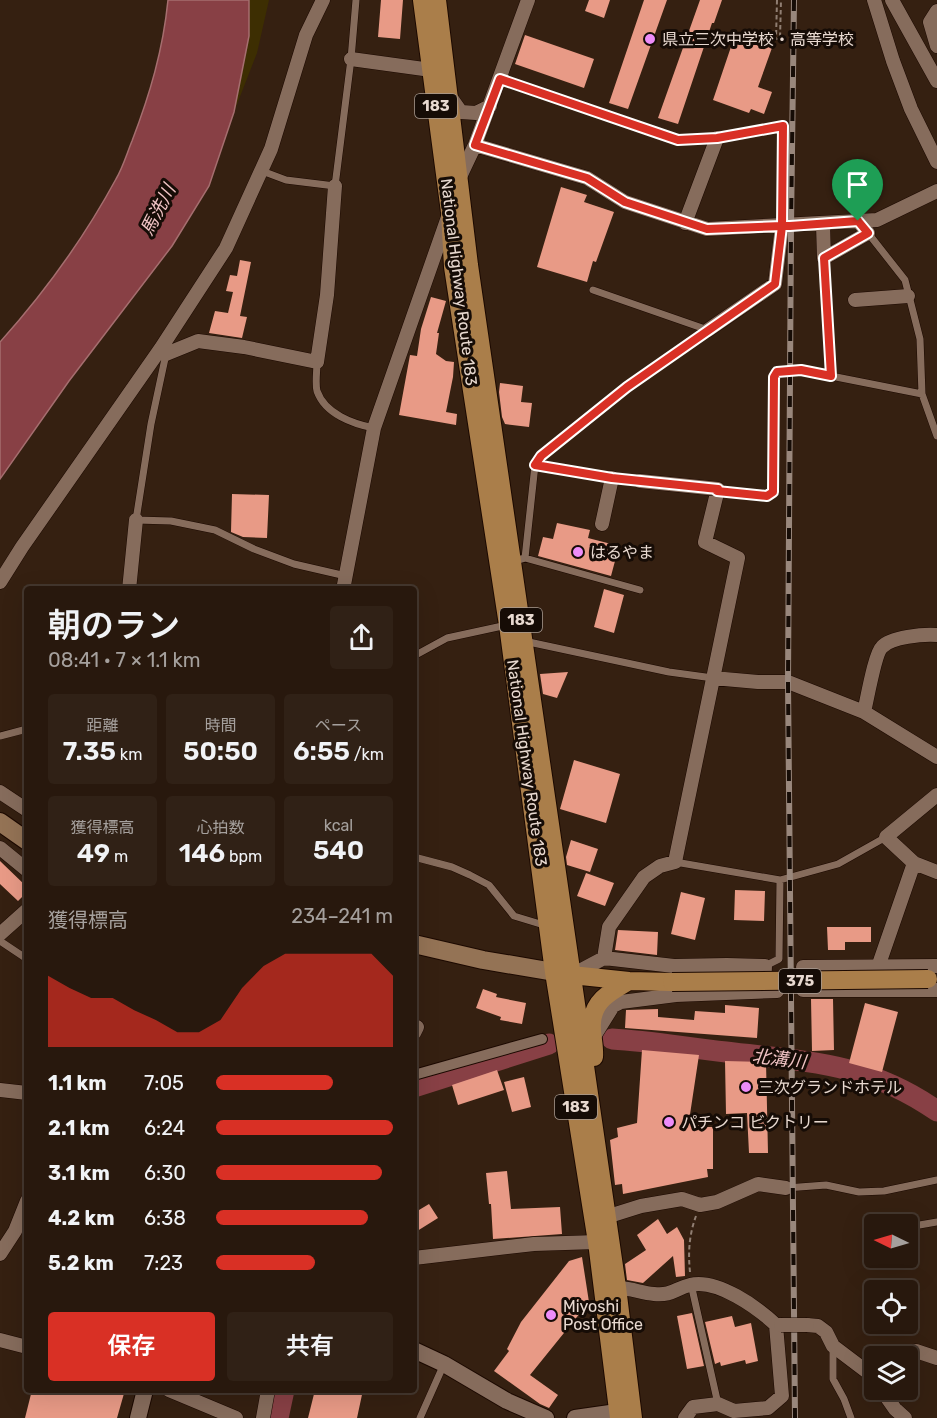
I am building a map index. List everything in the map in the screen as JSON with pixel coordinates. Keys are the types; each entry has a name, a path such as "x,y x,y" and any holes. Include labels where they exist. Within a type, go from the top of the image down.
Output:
{"highway":[{"name":"National Highway Route 183","path":"422,0 450,212 455,280 518,630 597,1242 610,1289"},
{"name":"National Highway Route 183","path":"437,0 458,182 519,560 518,630 549,927 563,974 589,1095 606,1216 610,1289 625,1415"},
{"name":"375","path":"563,974 629,981 672,982 935,979"},
{"path":"589,1095 595,1054 591,1022 595,1008 602,998 629,981"}],"main road":[{"path":"0,822 24,839"},
{"path":"417,945 483,960 563,974"}],"street":[{"path":"0,582 22,547 163,351 226,248 271,148 306,34 323,0"},
{"path":"345,583 374,428 450,212 458,182 490,106 528,0"},
{"path":"874,0 911,109 937,162"},
{"path":"892,0 937,81"},
{"path":"937,11 930,22 937,46"},
{"path":"351,59 431,70"},
{"path":"448,93 461,112 476,113 490,106"},
{"path":"685,223 717,138"},
{"path":"475,145 587,178 625,202 707,229 877,220 937,191"},
{"path":"163,351 198,341 244,346 317,362 327,295 335,186"},
{"path":"823,224 824,258 868,233 858,221"},
{"path":"708,330 775,284 782,226"},
{"path":"428,273 442,272 455,280"},
{"path":"855,300 908,296"},
{"path":"602,524 612,478"},
{"path":"604,958 609,927 644,878 660,866 675,862 738,558 705,542 718,489 640,481"},
{"path":"129,586 136,520"},
{"path":"864,712 879,649 888,642 924,634 937,635"},
{"path":"713,678 788,682 864,712 937,757"},
{"path":"0,792 24,808"},
{"path":"937,795 886,837 914,864 937,872"},
{"path":"0,848 24,868"},
{"path":"878,967 914,864"},
{"path":"0,934 24,913"},
{"path":"563,974 604,958 674,966 765,966 771,991 676,995 621,1002 613,1006 593,1038"},
{"path":"803,967 878,967 935,979"},
{"path":"803,990 841,990 935,979"},
{"path":"417,1074 542,1039"},
{"path":"0,1090 24,1093"},
{"path":"606,1216 641,1206 682,1199 700,1205 717,1202 758,1184 786,1188"},
{"path":"0,1254 15,1231 24,1209"},
{"path":"417,1258 534,1244 597,1242"},
{"path":"610,1289 656,1294 675,1292 691,1284 711,1286 740,1297 778,1325 818,1326 826,1332 833,1346 864,1369"},
{"path":"685,1418 693,1407 718,1404 734,1411 768,1408 782,1396 778,1325"},
{"path":"0,1340 24,1346"},
{"path":"417,1351 444,1364 507,1401 546,1418"},
{"path":"918,1352 937,1358"},
{"path":"138,1418 144,1393"},
{"path":"176,1393 236,1418"},
{"path":"263,1418 267,1393"},
{"path":"889,1400 905,1418"},
{"path":"575,1418 625,1415"}],"lane":[{"path":"261,171 286,180 335,186 356,0"},
{"path":"500,79 678,140 717,138 783,126 782,226"},
{"path":"868,233 905,280 920,339 922,393 937,436"},
{"path":"824,258 831,376"},
{"path":"592,290 708,330"},
{"path":"640,590 519,560 535,465 541,456 627,387 708,330"},
{"path":"163,351 136,520 171,521 215,530 254,549 345,583"},
{"path":"317,362 317,390 322,400 336,414 354,424 374,428"},
{"path":"717,491 767,496 773,492 774,377 777,372 801,370 922,393"},
{"path":"612,478 640,481"},
{"path":"417,654 447,638 518,630 669,672 713,678"},
{"path":"0,736 24,730"},
{"path":"675,862 780,880 838,864 886,837"},
{"path":"417,857 452,867 489,885 514,916 549,927"},
{"path":"765,966 779,959 780,880"},
{"path":"0,941 24,957"},
{"path":"841,967 841,990"},
{"path":"786,1188 826,1185 859,1192 884,1191 937,1180"},
{"path":"918,1225 937,1222"},
{"path":"691,1284 718,1404"},
{"path":"833,1346 833,1379 851,1418"},
{"path":"420,1418 444,1364"}],"path":[{"path":"779,0 780,39 776,39 779,0"},
{"path":"535,465 612,478"},
{"path":"691,1284 688,1254 692,1228 700,1205"}],"shaded area":[{"path":"249,0 269,0 257,53 234,112 249,36"}],"water":[{"name":"馬洗川","path":"168,0 249,0 249,36 234,112 209,186 172,246 69,381 0,479 0,342 63,264 104,201 125,160 150,89 163,37"}],"building":[{"path":"381,0 403,0 400,39 378,37"},
{"path":"589,0 610,0 604,18 585,11"},
{"path":"644,0 667,0 628,109 609,103"},
{"path":"700,0 722,0 678,124 658,118"},
{"path":"736,32 773,45 758,87 772,92 764,114 751,109 749,113 713,100"},
{"path":"525,35 594,59 584,88 515,64"},
{"path":"561,187 587,195 584,202 614,212 596,262 593,261 587,282 537,267"},
{"path":"240,260 251,262 240,316 247,317 242,338 209,333 215,311 228,313 233,292 226,291 230,275 237,276"},
{"path":"431,297 446,301 437,333 439,333 436,354 446,361 454,362 446,412 457,414 456,425 399,415 410,355 417,356 421,329"},
{"path":"500,383 523,386 521,402 532,403 529,427 505,424 502,417"},
{"path":"232,494 269,495 267,538 243,537 231,532"},
{"name":"はるやま","path":"557,523 590,530 588,538 619,546 611,576 538,556 543,537 553,539"},
{"path":"604,589 624,595 614,633 594,627"},
{"path":"568,672 557,698 543,694 540,674"},
{"path":"574,760 620,774 606,823 560,809"},
{"path":"571,840 598,849 590,872 567,865 566,857"},
{"path":"0,861 24,884 24,895 18,901 0,884"},
{"path":"586,873 614,883 605,906 577,896"},
{"path":"735,890 765,891 764,921 734,920"},
{"path":"681,892 705,898 695,940 671,934"},
{"path":"827,927 871,927 871,942 845,942 845,950 828,950"},
{"path":"618,930 658,932 657,955 615,950"},
{"path":"483,989 497,994 496,997 526,1003 522,1024 500,1020 501,1017 476,1008"},
{"path":"811,999 833,999 834,1050 812,1051"},
{"path":"865,1003 898,1012 882,1072 849,1063"},
{"path":"725,1005 759,1008 757,1038 625,1028 626,1010 658,1009 658,1017 694,1020 695,1011 725,1013"},
{"name":"パチンコ ビクトリー","path":"642,1050 699,1055 689,1121 700,1118 700,1127 713,1127 713,1169 707,1169 708,1177 623,1194 622,1184 615,1185 610,1140 618,1137 617,1128 637,1123"},
{"name":"三次グランドホテル","path":"725,1061 766,1062 768,1153 749,1153 747,1113 726,1114"},
{"path":"497,1070 504,1090 458,1105 452,1085"},
{"path":"524,1077 531,1107 512,1112 504,1082"},
{"path":"507,1171 511,1209 560,1207 562,1234 493,1239 486,1173"},
{"path":"429,1204 438,1218 417,1231 417,1211"},
{"path":"658,1219 667,1234 677,1227 684,1240 685,1276 676,1277 673,1256 643,1283 627,1280 625,1264 646,1250 637,1235"},
{"path":"582,1257 589,1302 530,1375 558,1395 549,1408 494,1371 509,1351 507,1349 521,1322 569,1261"},
{"path":"692,1313 704,1366 687,1369 677,1316"},
{"path":"732,1316 735,1327 751,1323 758,1361 746,1364 745,1360 721,1366 720,1362 715,1364 705,1322"},
{"path":"31,1393 124,1393 117,1418 25,1418"},
{"path":"314,1393 362,1393 357,1418 308,1418"}],"waterway":[{"name":"北溝川","path":"612,1039 836,1067 861,1073 886,1083 937,1111"},
{"name":"北溝川","path":"417,1086 549,1044"},
{"name":"北溝川","path":"278,1418 283,1393"}],"railway":[{"path":"794,0 788,682 795,1418"}],"place":[{"name":"県立三次中学校・高等学校","path":"650,39"},
{"name":"はるやま","path":"578,552"},
{"name":"三次グランドホテル","path":"746,1087"},
{"name":"パチンコ ビクトリー","path":"669,1122"},
{"name":"Miyoshi Post Office","path":"551,1315"}],"route":[{"path":"858,221 790,226 782,226 707,229 625,202 587,178 475,145 500,79 678,140 717,138 783,126 782,226 775,284 627,387 541,456 535,465 612,478 718,489 717,491 767,496 773,492 774,377 777,372 801,370 831,376 824,258 868,233 858,221"}]}
